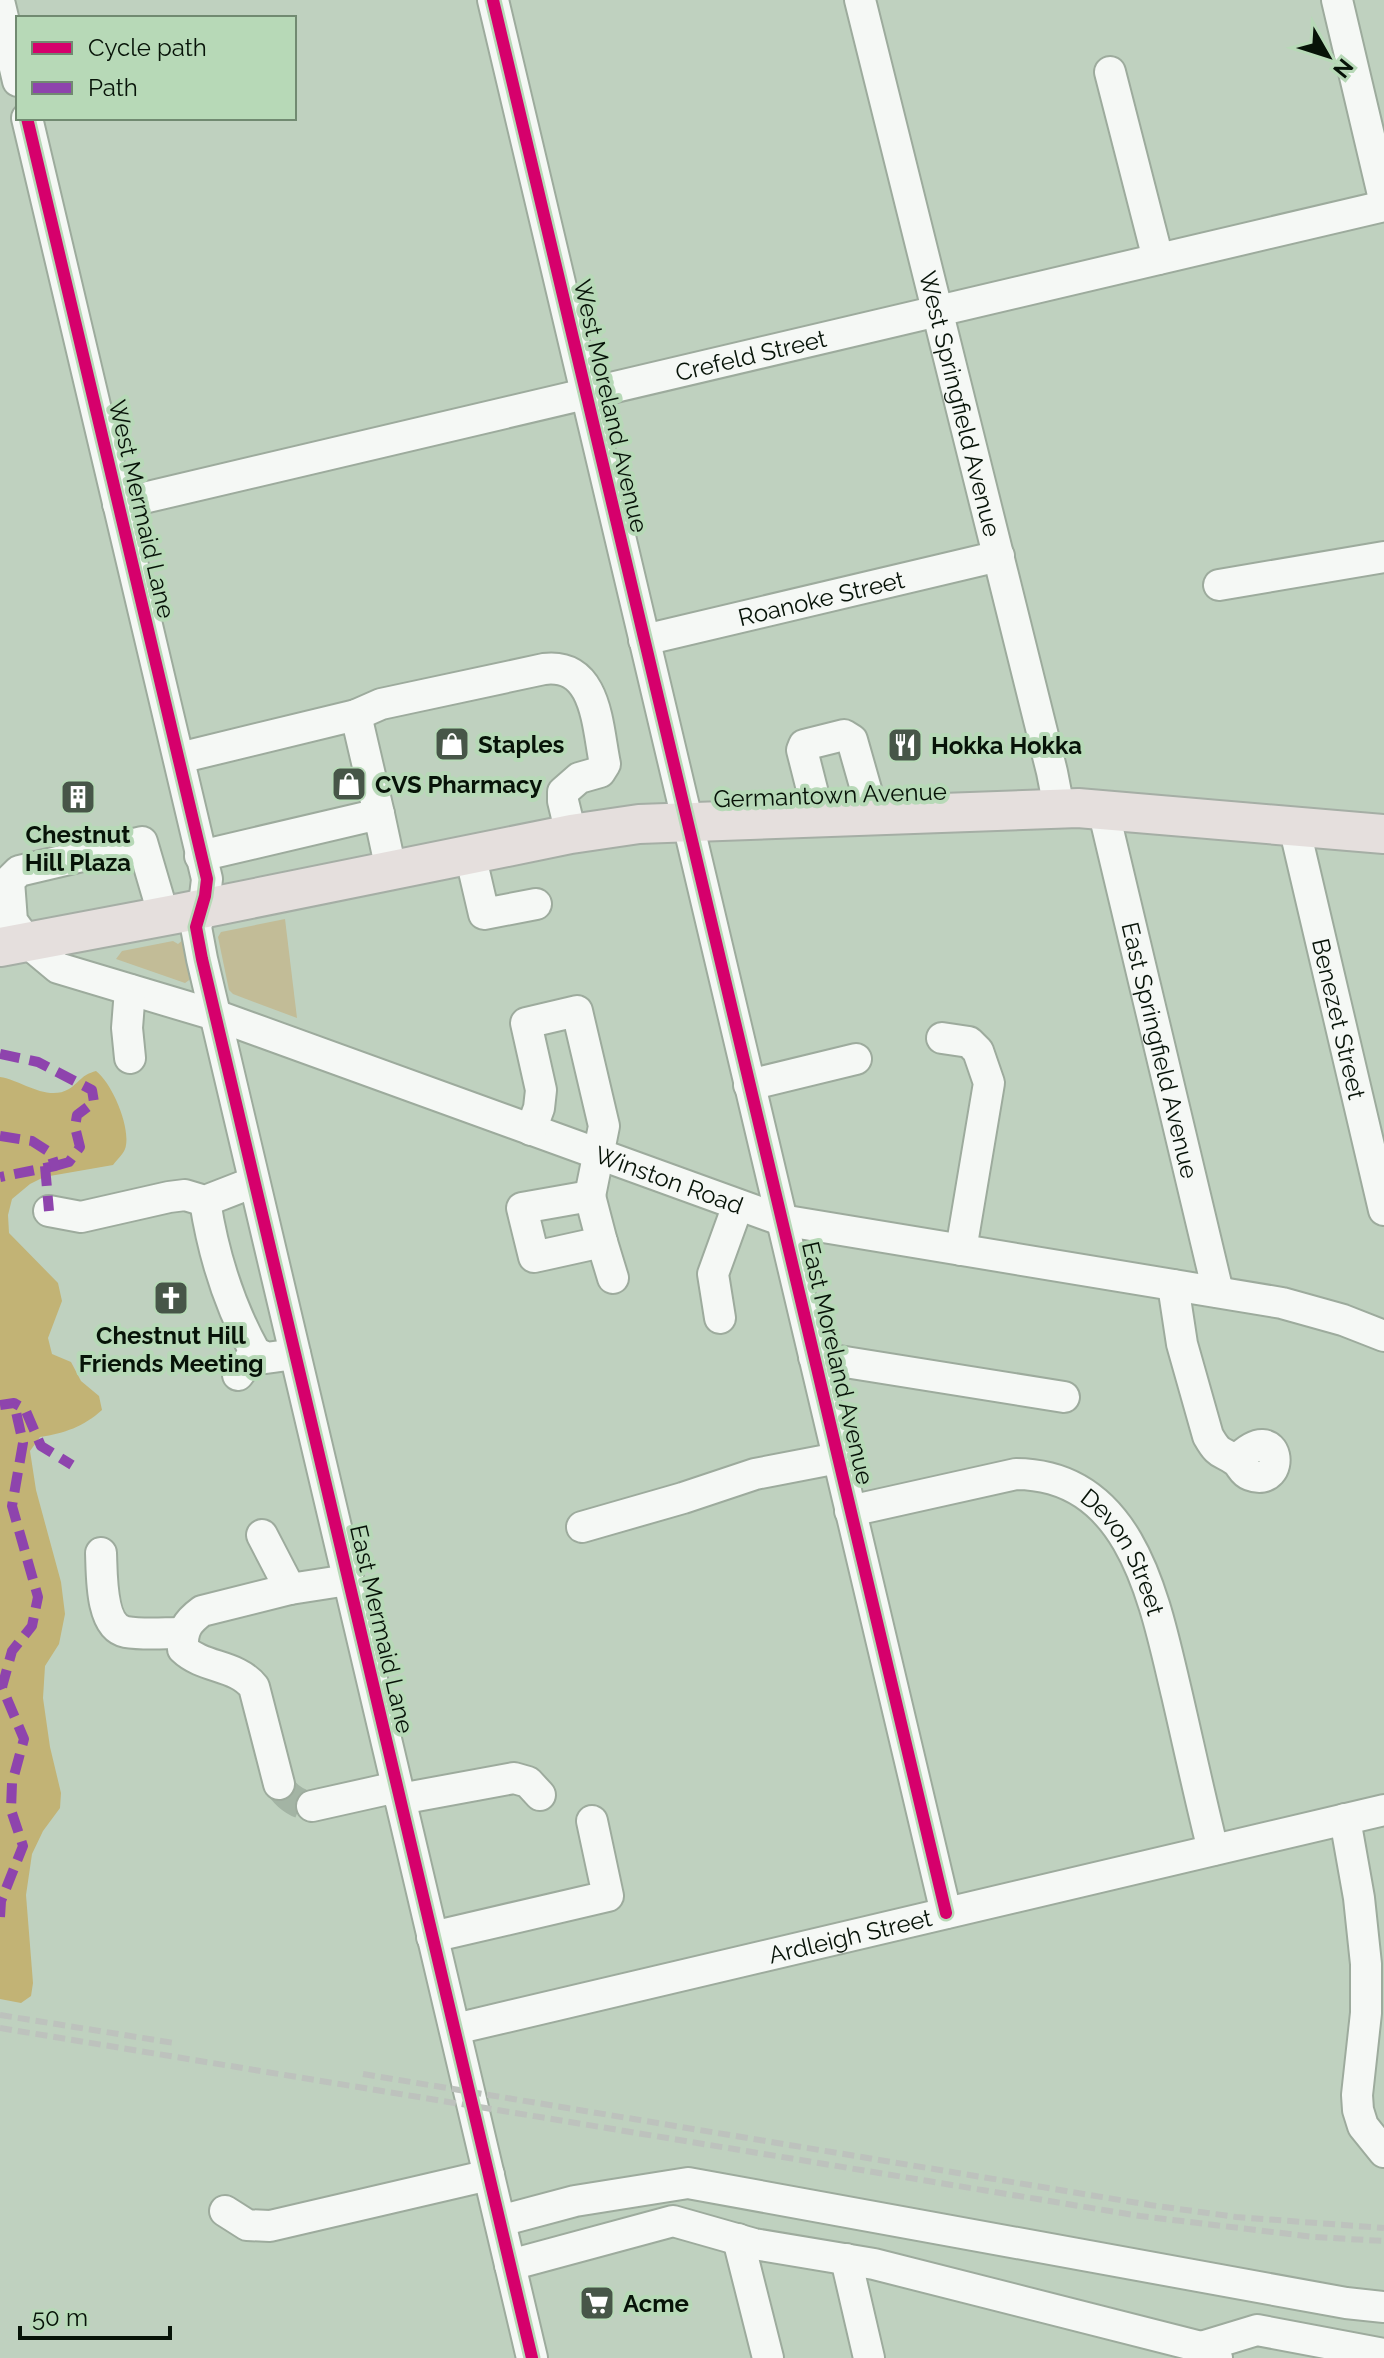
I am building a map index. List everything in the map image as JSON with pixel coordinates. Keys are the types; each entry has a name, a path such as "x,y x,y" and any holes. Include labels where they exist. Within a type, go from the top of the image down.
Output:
{"main road":[{"name":"Germantown Avenue","path":"14,945 571,834 639,824 1059,808 1103,809 1384,834"}],"street":[{"name":"West Moreland Avenue","path":"493,0 688,823"},
{"name":"West Springfield Avenue","path":"860,0 1059,808"},
{"path":"1337,0 1384,199"},
{"path":"0,5 16,73"},
{"path":"1110,72 1158,259"},
{"name":"West Mermaid Lane","path":"27,120 207,879 205,896 182,913"},
{"name":"Crefeld Street","path":"118,504 1384,206"},
{"name":"Roanoke Street","path":"644,640 999,556"},
{"path":"1219,585 1384,557"},
{"path":"179,758 356,715 381,704 560,668 570,671 591,697 605,764 600,772 579,778 563,792 571,834"},
{"path":"356,715 391,870"},
{"path":"819,817 802,750 804,745 844,735 852,740 873,814"},
{"name":"East Springfield Avenue","path":"1103,809 1218,1292"},
{"path":"200,856 379,814"},
{"name":"East Moreland Avenue","path":"688,823 946,1913"},
{"name":"Benezet Street","path":"1294,826 1384,1210"},
{"path":"14,945 9,881 19,871 142,842 182,913"},
{"path":"470,854 484,914 536,904"},
{"name":"East Mermaid Lane","path":"182,913 196,933 532,2358"},
{"name":"Winston Road","path":"14,945 58,968 215,1015 781,1220 1218,1292 1310,1310 1384,1336"},
{"path":"130,990 127,1028 130,1058"},
{"path":"531,1130 539,1108 541,1090 526,1023 577,1011 603,1115 604,1135 590,1196 613,1278"},
{"path":"942,1038 969,1042 978,1051 989,1083 961,1250"},
{"path":"749,1085 856,1059"},
{"path":"49,1211 81,1217 169,1197 185,1195 205,1201 254,1182"},
{"path":"590,1196 522,1208 534,1257 602,1242"},
{"path":"205,1201 210,1236 246,1364 295,1354"},
{"path":"720,1318 713,1274 738,1205"},
{"path":"1173,1285 1182,1344 1208,1436 1215,1450 1236,1461"},
{"path":"814,1357 1064,1397"},
{"path":"582,1527 755,1474 838,1458"},
{"name":"Devon Street","path":"850,1511 1016,1474 1060,1480 1098,1503 1120,1529 1149,1588 1213,1850"},
{"path":"262,1535 290,1589"},
{"path":"101,1553 105,1607 114,1626 123,1632 182,1633"},
{"path":"279,1784 254,1687 246,1677 236,1672 194,1660 183,1649 182,1633 191,1619 202,1611 290,1589 348,1580"},
{"path":"312,1806 514,1778 528,1782 540,1795"},
{"name":"Ardleigh Street","path":"455,2029 1384,1810"},
{"path":"1345,1819 1359,1898 1366,1964 1366,2013 1358,2110 1363,2126 1384,2152"},
{"path":"432,1937 608,1896 592,1821"},
{"path":"225,2211 247,2225 270,2226 489,2175"},
{"path":"500,2221 575,2201 688,2183 1346,2303 1384,2307"},
{"path":"510,2265 673,2221 738,2239 874,2264 1209,2353 1257,2330 1384,2354"},
{"path":"738,2239 768,2358"},
{"path":"846,2259 869,2358"}],"shaded area":[{"path":"285,919 297,1018 229,990 218,937 221,932"},
{"path":"184,939 192,978 185,983 116,959 122,951 173,941 178,944"},
{"path":"96,1071 108,1085 119,1107 126,1130 124,1151 113,1165 44,1177 30,1184 12,1199 8,1215 9,1233 58,1283 62,1301 48,1338 52,1354 71,1362 81,1381 99,1396 102,1410 73,1428 40,1437 30,1451 36,1490 61,1582 65,1614 59,1644 45,1666 43,1698 61,1793 60,1808 43,1831 32,1854 26,1895 33,1983 31,1996 21,2003 0,1999 0,1077 52,1093 69,1089"}],"tunnel":[{"path":"279,1784 293,1800 312,1806"}],"railway":[{"path":"0,2015 174,2043"},
{"path":"0,2028 1140,2216 1314,2237 1384,2241"},
{"path":"363,2074 1150,2205 1236,2217 1384,2228"}],"marked path":[{"path":"0,1054 38,1062 92,1090 94,1102 77,1115 75,1127 80,1147 69,1162 55,1166"},
{"path":"0,1136 32,1141 51,1153 55,1166 0,1177"},
{"path":"45,1166 49,1211"},
{"path":"0,1405 14,1403 25,1409 41,1446 72,1465"},
{"path":"0,1917 1,1901 23,1846 11,1810 12,1783 24,1739 2,1687 12,1651 32,1626 38,1597 12,1506 23,1443 14,1403"}],"cycle path":[{"path":"493,0 946,1913"},
{"path":"27,120 207,879 196,927 202,959 532,2358"}],"place":[{"name":"Staples","path":"452,744"},
{"name":"Hokka Hokka","path":"905,745"},
{"name":"CVS Pharmacy","path":"349,784"},
{"name":"Chestnut Hill Plaza","path":"78,797"},
{"name":"Chestnut Hill Friends Meeting","path":"171,1298"},
{"name":"Acme","path":"597,2303"}]}
